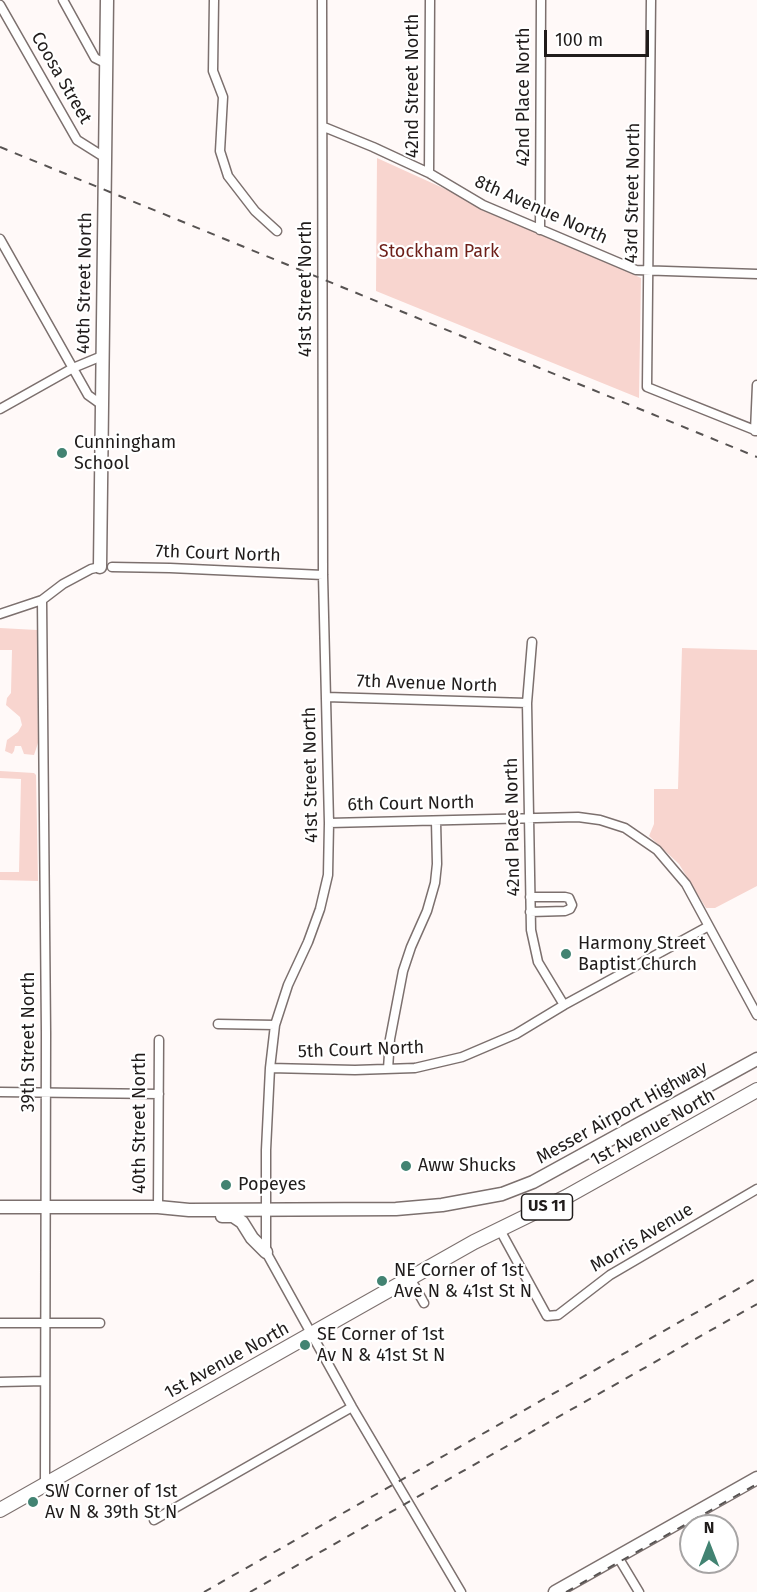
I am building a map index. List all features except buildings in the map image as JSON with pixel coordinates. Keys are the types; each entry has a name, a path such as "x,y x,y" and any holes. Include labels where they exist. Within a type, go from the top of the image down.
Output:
{"main road":[{"name":"40th Street North","path":"106,567 102,356 107,0"},
{"name":"Messer Airport Highway","path":"0,1207 158,1207 189,1210 396,1209 442,1205 502,1194 533,1182 757,1059"},
{"name":"1st Avenue North","path":"0,1510 474,1242 566,1197 757,1090"},
{"path":"189,1210 201,1216 233,1216 242,1222 252,1238 266,1252"},
{"path":"555,1592 757,1478"}],"street":[{"path":"63,0 95,58 107,64"},
{"path":"214,0 213,70 223,97 220,151 228,176 255,211 277,231"},
{"name":"41st Street North","path":"266,1252 270,1068 275,1025 288,985 320,909 328,875 329,823 323,575 322,0"},
{"name":"42nd Street North","path":"429,173 430,0"},
{"name":"42nd Place North","path":"540,230 541,0"},
{"name":"43rd Street North","path":"651,0 647,387 756,431"},
{"name":"Coosa Street","path":"0,5 77,140 104,157"},
{"name":"8th Avenue North","path":"324,127 429,173 483,205 636,270 757,274"},
{"path":"0,239 88,395 102,405"},
{"path":"0,409 73,368 102,356"},
{"path":"756,431 757,385"},
{"path":"0,614 42,600 63,584 91,568 106,567"},
{"name":"7th Court North","path":"106,567 170,567 323,575"},
{"name":"39th Street North","path":"42,600 46,1092 45,1484"},
{"name":"42nd Place North","path":"532,642 527,703 530,912 538,962 564,1005"},
{"name":"7th Avenue North","path":"326,697 527,703"},
{"path":"530,817 578,817 600,820 625,828 657,850 686,884 707,927 757,1015"},
{"name":"6th Court North","path":"329,823 530,817"},
{"path":"388,1069 390,1039 403,971 427,911 435,883 436,821"},
{"path":"530,897 565,897 569,898 572,905 565,911 530,912"},
{"name":"5th Court North","path":"270,1068 388,1069 440,1064 477,1052 516,1034 564,1005 707,927"},
{"path":"218,1024 275,1025"},
{"name":"40th Street North","path":"158,1207 159,1040"},
{"path":"0,1092 159,1094"},
{"name":"Morris Avenue","path":"500,1230 547,1316 558,1315 610,1275 757,1189"},
{"path":"266,1252 352,1407 461,1592"},
{"path":"410,1278 424,1303"},
{"path":"0,1323 100,1323"},
{"path":"0,1382 45,1381"},
{"path":"154,1520 352,1407"},
{"path":"618,1557 639,1592"}],"green space":[{"name":"Stockham Park","path":"377,158 641,278 639,398 376,291"},
{"path":"0,628 37,630 38,743 34,755 24,754 21,746 15,746 12,754 5,751 7,740 18,732 22,725 20,717 6,705 11,693 12,650 0,650"},
{"path":"682,648 757,650 757,886 715,908 706,908 679,864 649,836 654,824 654,789 678,789"},
{"path":"0,771 36,775 38,881 0,880 0,872 19,872 21,779 0,778"}],"railway":[{"path":"0,147 757,457"},
{"path":"204,1592 757,1278"},
{"path":"250,1592 757,1304"},
{"path":"566,1592 757,1484"}],"place":[{"name":"Cunningham School","path":"62,453"},
{"name":"Harmony Street Baptist Church","path":"566,954"},
{"name":"Aww Shucks","path":"406,1166"},
{"name":"Popeyes","path":"226,1185"},
{"name":"NE Corner of 1st Ave N & 41st St N","path":"382,1281"},
{"name":"SE Corner of 1st Av N & 41st St N","path":"305,1345"},
{"name":"SW Corner of 1st Av N & 39th St N","path":"33,1502"}]}
